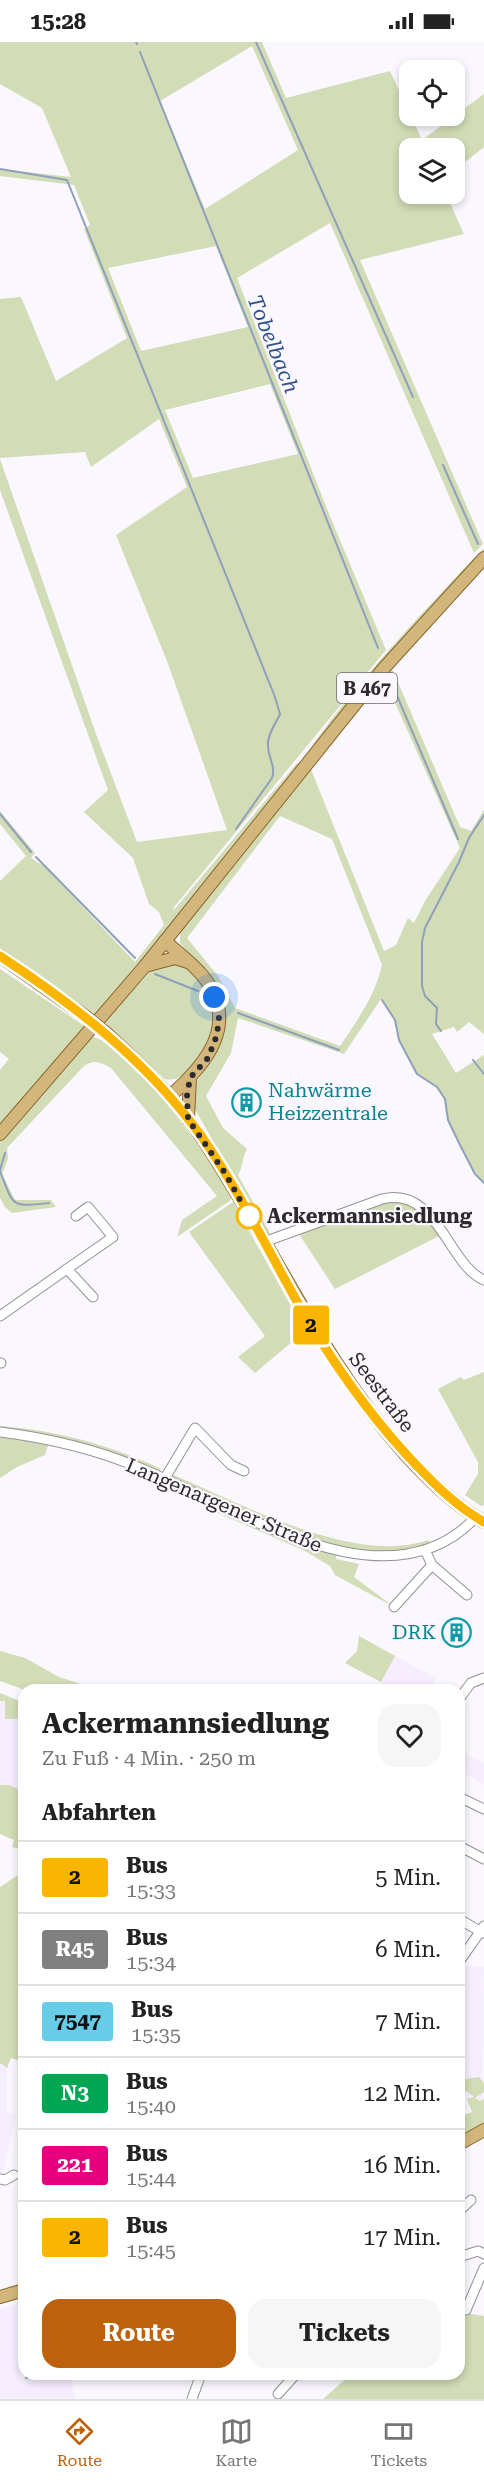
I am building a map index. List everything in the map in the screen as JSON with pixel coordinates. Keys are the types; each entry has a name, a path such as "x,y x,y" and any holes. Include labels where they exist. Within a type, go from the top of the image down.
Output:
{"main road":[{"name":"B 467","path":"0,1134 145,966 347,711 407,641 484,558"},
{"path":"165,941 189,962 211,988 219,1017 214,1046 208,1058 170,1096"},
{"name":"Seestraße","path":"0,956 106,1033 170,1096 225,1173 313,1328 364,1404 416,1466 455,1502 480,1520"},
{"path":"145,966 175,958 189,962"},
{"path":"188,1119 187,1096 190,1078"},
{"path":"465,2141 484,2130"},
{"path":"0,2296 18,2292"}],"street":[{"path":"264,1242 382,1199 402,1197 415,1203 438,1226 469,1268 484,1280"},
{"path":"0,1316 113,1237 88,1207 76,1216"},
{"path":"67,1269 93,1297"},
{"path":"165,1478 195,1428 231,1465 244,1472"},
{"name":"Langenargener Straße","path":"0,1432 82,1448 165,1478 217,1503 329,1550 383,1557 425,1550 480,1520"},
{"path":"425,1550 432,1565 467,1595"},
{"path":"394,1606 432,1565"},
{"path":"465,1691 471,1683 484,1678"},
{"path":"465,1800 484,1809"},
{"path":"465,1849 484,1859"},
{"path":"465,1922 483,1931 465,1954"},
{"path":"0,2179 5,2180 14,2175"},
{"path":"465,2206 471,2200"},
{"path":"465,2256 478,2251 484,2254"},
{"path":"466,2310 484,2268"},
{"path":"192,2399 199,2380"},
{"path":"278,2394 291,2380"}],"shaded area":[{"path":"359,1636 436,1678 432,1684 385,1684 345,1663 357,1651"},
{"path":"0,1693 18,1700 18,1806 0,1800"},
{"path":"465,1753 484,1763 484,1784 465,1774"},
{"path":"465,1966 484,1967 483,2124 465,2093"},
{"path":"0,2063 7,2068 7,2111 16,2115 2,2177 0,2176"},
{"path":"18,2304 18,2380 72,2380 75,2399 0,2399 0,2309"}],"green space":[{"path":"0,42 262,42 286,98 390,71 399,90 399,126 416,126 421,138 399,138 399,204 450,204 464,234 360,260 483,544 474,553 330,223 237,278 327,509 386,650 174,907 173,911 297,763 299,764 96,1016 0,948 0,881 26,856 0,824 0,811 35,853 31,858 45,867 135,962 164,925 159,912 149,904 133,858 84,812 108,790 0,490 0,459 96,734 137,842 227,830 167,661 116,535 187,487 159,419 91,467 85,452 0,458 0,299 21,297 56,381 127,338 84,229 90,225 74,185 0,176 0,169 71,177 42,108 0,84","holes":["252,46 298,150 205,209 160,101","216,246 248,327 141,351 108,268","270,384 298,454 193,478 165,410"]},
{"path":"484,94 484,147 465,162 465,138 425,138 441,126 465,126 465,108"},
{"path":"484,548 484,553 357,693 314,745 374,668"},
{"path":"391,666 460,827 471,831 484,810 484,1034 469,1022 457,1032 454,1027 432,1034 456,1073 484,1055 484,1183 470,1165 448,1120 445,1099 437,1087 417,1074 399,1040 395,1020 381,999 344,1054 238,1018 231,1053 206,1096 223,1128 247,1149 238,1175 269,1231 268,1237 192,1104 193,1087 221,1039 207,973 180,943 180,931 310,767 384,951 396,945 408,918 414,923 425,901 460,848 383,676","holes":["280,816 332,839 382,965 370,998 340,1046 235,1008 218,976 187,938"]},
{"path":"183,964 206,989 211,1000 215,1022 214,1034 207,1050 189,1070 178,1078 169,1080 165,1079 104,1022 156,965"},
{"path":"0,969 86,1027 0,1127 0,1070 9,1059 0,1052"},
{"path":"94,1037 111,1046 149,1083 188,1131 231,1194 231,1200 177,1237 182,1220 217,1196 111,1068 99,1063 92,1062 82,1068 7,1148 8,1159 2,1174 15,1200 51,1200 56,1207 12,1213 0,1198 0,1140 85,1043"},
{"path":"392,1199 412,1203 443,1234 335,1289 297,1231"},
{"path":"233,1202 305,1331 255,1373 238,1357 265,1336 189,1232"},
{"path":"484,1372 484,1505 481,1506 465,1495 478,1474 478,1462 438,1389 461,1377 464,1380"},
{"path":"0,1426 41,1431 82,1440 142,1460 161,1469 159,1472 0,1429"},
{"path":"0,1436 49,1443 45,1455 17,1467 0,1478"},
{"path":"171,1474 298,1528 332,1538 366,1545 398,1546 428,1540 431,1543 407,1549 375,1552 345,1549 314,1541 254,1517 170,1477"},
{"path":"212,1507 336,1554 336,1559 359,1564 354,1577 394,1607 335,1575 330,1566 305,1551 211,1510"},
{"path":"359,1636 395,1656 381,1682 345,1663 357,1651"},
{"path":"0,1651 25,1658 59,1677 81,1684 18,1684 18,1687 0,1681"},
{"path":"0,1693 18,1700 18,1719 5,1719 5,1701 0,1701"},
{"path":"0,1785 9,1785 18,1789 18,1848 12,1847 14,1840 0,1834"},
{"path":"18,1875 18,2060 11,2058 7,2068 0,2063 0,1887"},
{"path":"479,2077 484,2083 484,2092 475,2098 480,2101 484,2099 484,2123 465,2134 465,2115 472,2112 467,2099 474,2097 465,2092 465,2079"},
{"path":"465,2313 484,2316 484,2399 323,2399 344,2380 465,2380"}],"waterway":[{"path":"256,42 413,397"},
{"name":"Tobelbach","path":"140,52 378,648"},
{"path":"0,169 67,180 275,697 280,714 268,741 273,770 272,778 236,829"},
{"path":"443,465 478,544"},
{"name":"Tobelbach","path":"389,677 458,839"},
{"path":"0,814 31,852"},
{"name":"Tobelbach","path":"441,1031 436,1024 437,1008 425,996 422,986 422,942 425,928 469,838 484,815"},
{"path":"36,857 135,958"},
{"path":"155,974 198,991"},
{"path":"382,1000 395,1020 399,1040 417,1074 437,1087 445,1099 448,1120 475,1174 484,1183"},
{"path":"238,1013 339,1050"},
{"name":"Tobelbach","path":"473,1060 484,1074"},
{"path":"0,1170 5,1153"},
{"path":"0,1171 8,1192 15,1202 27,1205 49,1203"}],"bus line":[{"name":"2","path":"0,956 51,990 106,1033 170,1096 203,1139 225,1173 305,1314 334,1362 364,1404 416,1466 455,1502 484,1522"}],"place":[{"name":"Nahwärme Heizzentrale","path":"247,1102"},
{"name":"Ackermannsiedlung","path":"249,1216"},
{"name":"DRK","path":"457,1632"}],"route":[{"path":"214,997 219,1026 208,1058 190,1078 187,1096 188,1119 225,1173 249,1216"}]}
